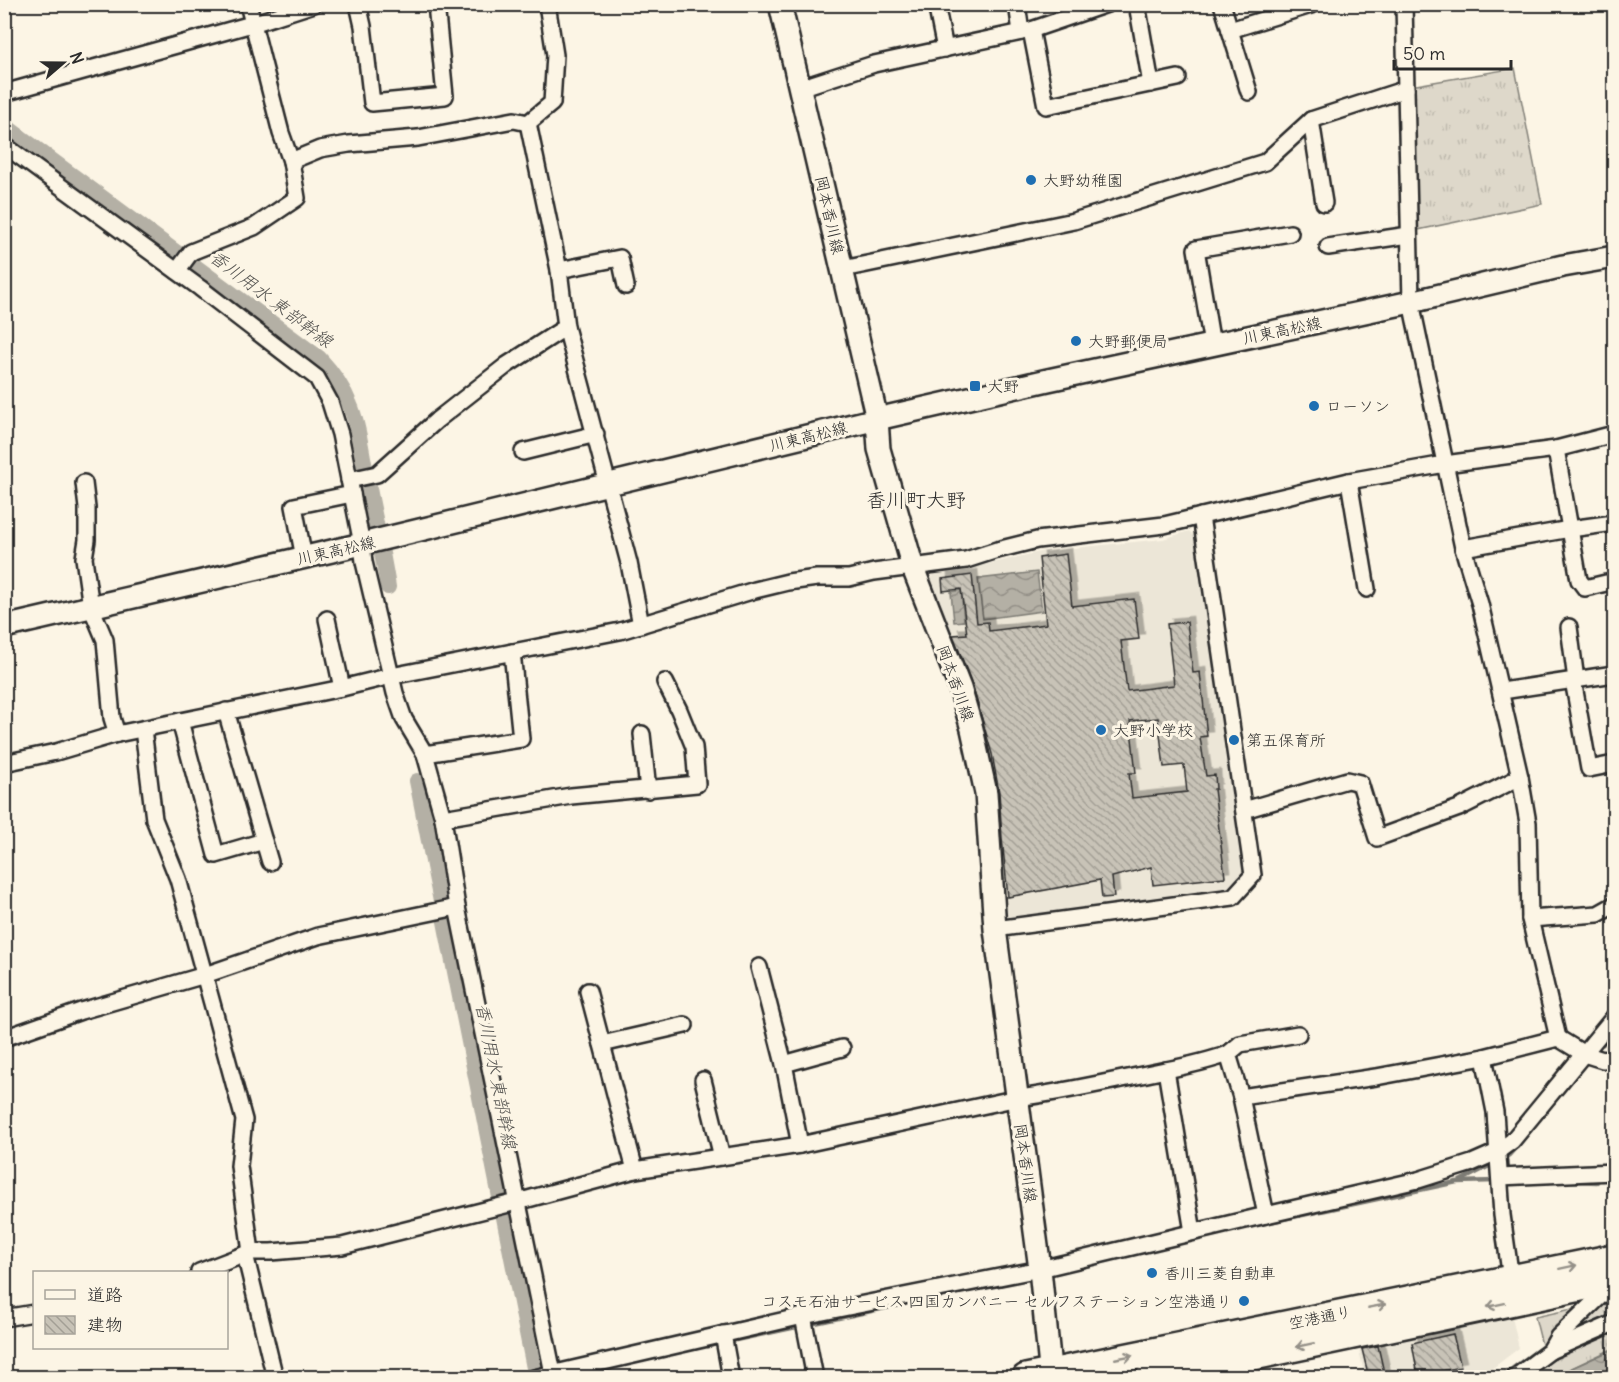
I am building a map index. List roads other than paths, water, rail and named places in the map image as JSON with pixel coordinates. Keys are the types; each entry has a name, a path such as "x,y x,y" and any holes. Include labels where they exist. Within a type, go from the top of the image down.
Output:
{"highway":[{"name":"空港通り","path":"1042,1376 1614,1258"},
{"name":"空港通り","path":"1149,1377 1614,1282"}],"main road":[{"name":"岡本香川線","path":"780,4 877,419 879,449 913,568 960,688 972,729 986,794 995,928 1040,1269 1042,1376"},
{"name":"川東高松線","path":"4,627 304,558 877,419 1411,302 1563,266 1614,257"}],"street":[{"path":"177,270 191,252 254,227 297,198 291,161 281,133 248,4"},
{"path":"4,93 252,24 314,4"},
{"path":"358,4 372,103 445,96 436,4"},
{"path":"528,123 552,104 555,55 547,4"},
{"path":"936,4 945,48"},
{"path":"1017,4 1046,106 1178,78"},
{"path":"800,88 874,64 1026,31 1107,4"},
{"path":"1137,4 1150,84"},
{"path":"1222,4 1249,92"},
{"path":"1230,30 1314,4"},
{"path":"1404,4 1411,302 1463,548 1502,692 1520,777 1528,823 1530,919 1558,1038 1584,1054 1603,1060 1614,1058"},
{"path":"843,269 1074,221 1265,162 1311,120 1406,89"},
{"path":"291,161 320,149 349,144 418,138 514,120 528,123"},
{"path":"1311,120 1324,203"},
{"path":"528,123 559,270 566,327 629,563 641,625"},
{"path":"4,144 177,270 317,378 330,402 340,434 364,562 391,676 404,719 425,754 442,818 517,1202 554,1376"},
{"path":"1212,345 1196,249 1290,233"},
{"path":"1328,246 1409,235"},
{"path":"559,270 620,258 626,286"},
{"path":"304,558 294,506 377,474 437,420 507,364 566,327"},
{"path":"523,452 596,434"},
{"path":"4,763 56,752 117,734 391,676 620,631 788,582 817,578 849,578 874,572 966,560 1037,540 1155,526 1349,481 1445,464 1556,449 1614,434"},
{"path":"1556,449 1579,580 1585,588 1606,583"},
{"path":"1349,481 1367,589"},
{"path":"84,483 87,519 84,558 92,607 105,640 112,718 117,734"},
{"path":"995,928 1233,897 1253,875 1201,516"},
{"path":"1463,548 1614,523"},
{"path":"327,619 342,688"},
{"path":"1569,627 1575,680 1590,769 1614,764"},
{"path":"425,754 521,739 512,652"},
{"path":"1502,692 1614,674"},
{"path":"442,818 571,796 697,784 694,747 680,710 665,682"},
{"path":"226,711 270,862"},
{"path":"180,721 216,855 264,841"},
{"path":"143,729 154,819 178,879 244,1120 239,1166 248,1253 275,1377"},
{"path":"642,734 648,790"},
{"path":"1244,810 1347,780 1360,783 1377,838 1459,808 1520,777"},
{"path":"1530,919 1598,914 1614,905"},
{"path":"4,1038 81,1011 205,975 318,936 458,908"},
{"path":"759,967 784,1064 801,1145"},
{"path":"588,991 635,1170"},
{"path":"534,1377 554,1376 803,1317 1040,1269 1418,1180 1472,1163 1497,1152 1512,1141 1614,1017"},
{"path":"602,1044 685,1025"},
{"path":"202,1271 248,1253 342,1246 635,1170 801,1145 1018,1098 1044,1095 1216,1059 1228,1054 1240,1044 1298,1034"},
{"path":"1241,1097 1376,1077 1484,1057 1558,1038"},
{"path":"784,1064 842,1048"},
{"path":"1228,1054 1241,1097 1266,1215"},
{"path":"1484,1057 1495,1112 1504,1237 1510,1279"},
{"path":"1166,1070 1193,1232"},
{"path":"703,1080 722,1157"},
{"path":"1500,1177 1614,1172"},
{"path":"1550,1351 1558,1337 1614,1282"},
{"path":"4,1318 33,1312"},
{"path":"803,1317 815,1377"},
{"path":"1514,1377 1550,1351 1614,1323"},
{"path":"723,1335 731,1377"}],"water":[{"path":"1037,572 1042,611 983,619 978,579"},
{"path":"961,590 964,621 954,622 951,592"},
{"path":"1614,1349 1614,1377 1559,1377 1572,1368"}],"waterway":[{"name":"香川用水 東部幹線","path":"4,125 319,358 337,380 356,421 388,587"},
{"name":"香川用水 東部幹線","path":"417,781 536,1378"},
{"path":"1603,1044 1614,1029"},
{"path":"1556,1099 1575,1076"},
{"path":"1502,1159 1518,1145"},
{"path":"1460,1181 1495,1163"},
{"path":"1256,1225 1457,1182 1496,1181"},
{"path":"1573,1181 1597,1182"},
{"path":"708,1346 899,1305"}],"place":[{"name":"大野幼稚園","path":"1031,180"},
{"name":"大野郵便局","path":"1076,341"},
{"name":"大野","path":"975,386"},
{"name":"ローソン","path":"1314,406"},
{"name":"大野小学校","path":"1101,730"},
{"name":"第五保育所","path":"1234,740"},
{"name":"香川三菱自動車","path":"1152,1273"},
{"name":"コスモ石油サービス 四国カンパニー セルフステーション空港通り","path":"1244,1301"}],"district":[{"name":"香川町大野","path":"916,500"}]}
